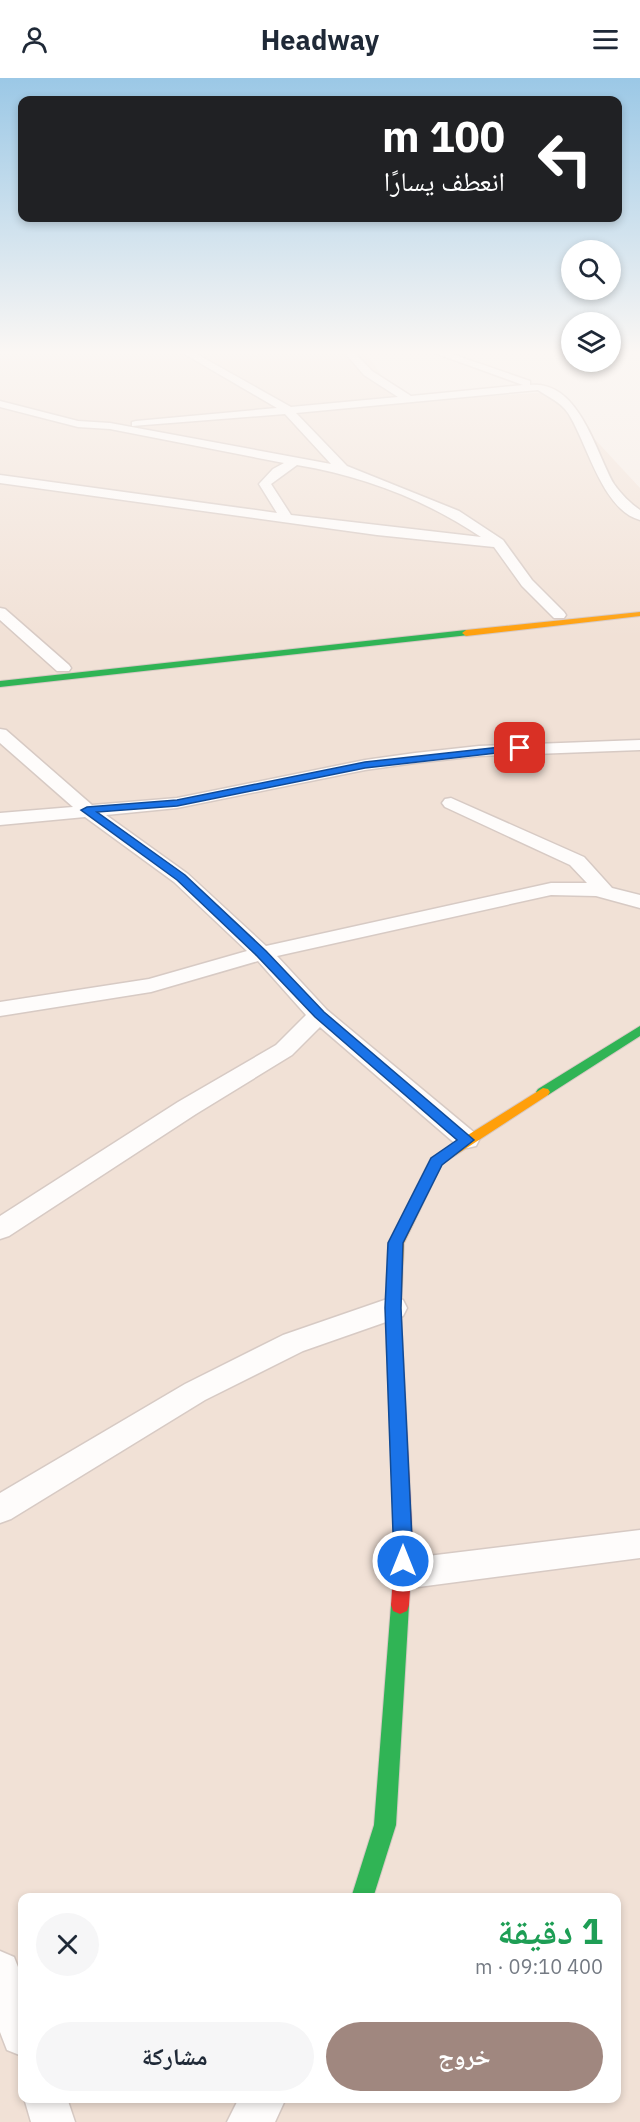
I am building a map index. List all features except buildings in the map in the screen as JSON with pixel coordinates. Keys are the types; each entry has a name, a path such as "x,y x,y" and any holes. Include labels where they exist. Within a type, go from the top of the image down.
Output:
{"main road":[{"path":"0,675 640,605"},
{"path":"0,684 640,614"},
{"path":"364,1893 385,1825 403,1574 404,1548 393,1308 396,1243 436,1161 640,1030"}],"street":[{"path":"219,447 343,470 418,497 455,514 498,543 527,583 559,615"},
{"path":"322,447 343,470"},
{"path":"590,447 610,488 625,505 640,516"},
{"path":"287,519 265,484 277,472 294,462"},
{"path":"0,479 377,531 498,543"},
{"path":"0,612 63,668"},
{"path":"0,734 87,810 181,878 262,954 319,1015 467,1140"},
{"path":"0,819 177,803 365,765 415,758 479,751 640,744"},
{"path":"452,802 577,861 604,890"},
{"path":"0,1009 151,985 262,954 551,889 575,887 604,890 640,902"},
{"path":"0,1229 187,1108 284,1050 319,1015"},
{"path":"0,1509 195,1392 293,1343 393,1308"},
{"path":"403,1574 640,1544"},
{"path":"0,1971 18,2023"},
{"path":"47,2103 53,2122"},
{"path":"249,2122 262,2103"}],"shaded area":[{"path":"0,447 602,447 640,488 640,2122 0,2122"}],"traffic: fast":[{"path":"0,684 466,633"},
{"path":"543,1092 640,1030"},
{"path":"364,1893 385,1825 400,1605"}],"traffic: slow":[{"path":"466,633 640,614"},
{"path":"393,1311 396,1243 436,1161 543,1092"}],"traffic: jam":[{"path":"393,1311 404,1548 400,1605"}],"route":[{"path":"403,1561 393,1308 396,1243 436,1161 467,1140 319,1015 262,954 181,878 87,810 177,803 365,765 520,748"}]}
